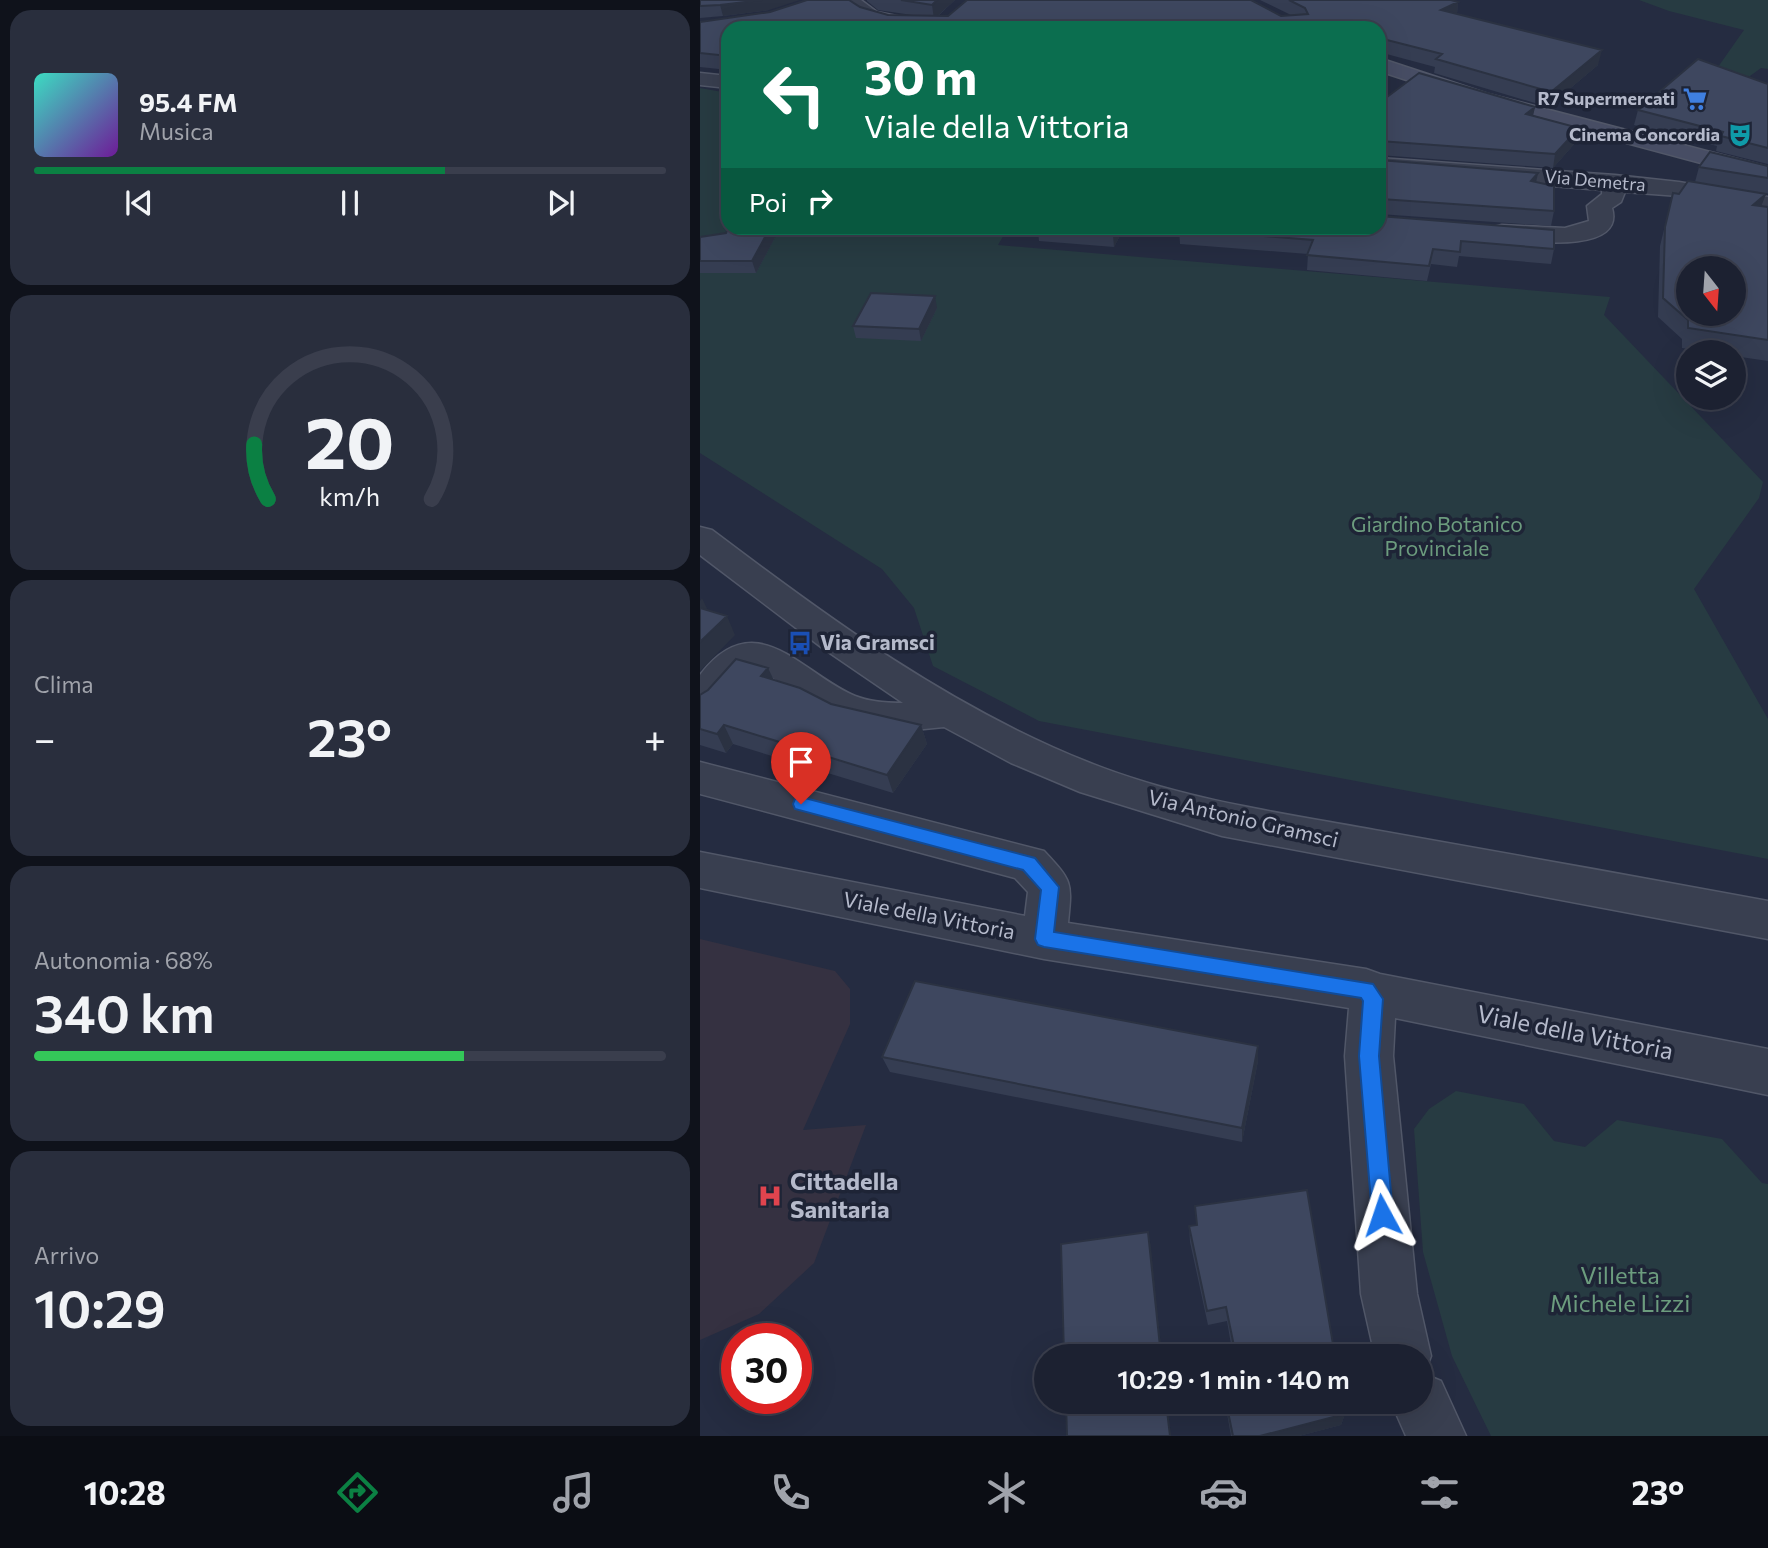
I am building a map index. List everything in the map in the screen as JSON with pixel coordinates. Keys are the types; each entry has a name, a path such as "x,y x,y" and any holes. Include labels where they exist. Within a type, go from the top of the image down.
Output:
{"main road":[{"path":"1386,66 1480,98 1768,174"}],"street":[{"path":"850,0 871,16 898,21"},
{"path":"700,79 721,81"},
{"name":"Via Demetra","path":"1386,165 1679,189 1768,204"},
{"path":"1386,177 1564,192 1584,197 1599,206 1602,216 1600,225 1588,232 1569,237 1475,230"},
{"path":"1599,206 1613,197 1615,183"},
{"name":"Via Antonio Gramsci","path":"700,538 815,627 950,712 1075,774 1151,800 1222,819 1768,920"},
{"path":"700,703 727,669 744,659 756,657 776,662 820,695 856,712 900,718 950,712"},
{"path":"700,778 1029,864 1050,887 1044,939"},
{"name":"Viale della Vittoria","path":"700,870 1044,939 1374,994 1768,1072"},
{"path":"1374,994 1369,1056 1389,1294 1400,1344"},
{"path":"1426,1414 1436,1436"}],"shaded area":[{"name":"Cittadella Sanitaria","path":"700,939 835,971 850,989 850,1024 803,1130 866,1125 814,1263 759,1314 739,1323 721,1323 721,1331 700,1340"}],"green space":[{"path":"1639,0 1768,0 1768,69 1761,68 1739,84 1711,77 1744,30 1669,11"},
{"name":"Giardino Botanico Provinciale","path":"700,88 721,92 721,235 1004,235 998,245 1610,297 1604,315 1676,391 1676,410 1694,410 1763,482 1759,498 1694,589 1768,719 1768,859 1039,721 933,666 914,608 882,569 700,453"},
{"name":"Villetta Michele Lizzi","path":"1456,1091 1524,1104 1554,1141 1585,1147 1617,1120 1722,1139 1762,1183 1768,1184 1768,1436 1491,1436 1452,1356 1423,1252 1414,1129 1429,1109"}],"building":[{"path":"700,0 762,0 700,6"},
{"path":"807,0 849,0 860,7 888,15 948,16 967,0 1251,0 1281,16 1308,14 1305,8 1289,0 1451,0 1458,2 1441,10 1602,50 1551,92 1436,59 1442,54 1386,40 1386,21 721,21 721,55 700,53 700,22 770,12"},
{"path":"901,0 937,0 932,5"},
{"path":"1698,59 1768,84 1768,148 1721,136 1723,132 1638,110"},
{"path":"1419,73 1535,107 1526,114 1579,128 1555,154 1386,141 1386,98"},
{"path":"1710,152 1768,166 1768,178 1699,167"},
{"path":"1386,160 1538,173 1531,181 1554,186 1554,211 1386,199"},
{"path":"1688,181 1766,194 1753,205 1768,207 1768,340 1688,328 1746,326 1746,256 1676,256 1676,309 1663,298 1665,227 1673,193 1679,194"},
{"path":"1386,217 1554,230 1554,249 1461,241 1460,252 1433,249 1429,266 1307,255 1313,240 1252,235 1386,235"},
{"path":"721,234 766,235 752,261 700,261 700,237"},
{"path":"871,293 935,296 919,329 853,326"},
{"path":"700,608 727,616 700,642"},
{"path":"736,659 768,668 761,676 800,688 831,704 921,725 887,775 724,725 717,734 700,729 700,695 708,690"},
{"path":"915,981 1258,1046 1242,1128 882,1057"},
{"path":"1307,1190 1333,1344 1234,1344 1226,1307 1207,1311 1189,1226 1197,1225 1195,1206"},
{"path":"1148,1232 1160,1344 1064,1344 1061,1244"},
{"path":"1066,1414 1167,1414 1170,1436 1067,1436"},
{"path":"1228,1414 1345,1414 1260,1436 1233,1436"}],"place":[{"name":"R7 Supermercati","path":"1695,99"},
{"name":"Cinema Concordia","path":"1740,135"},
{"name":"Via Gramsci","path":"800,643"},
{"name":"Cittadella Sanitaria","path":"770,1196"}],"route":[{"path":"801,804 1029,864 1050,887 1044,939 1366,990 1373,999 1369,1056 1382,1215"}]}
